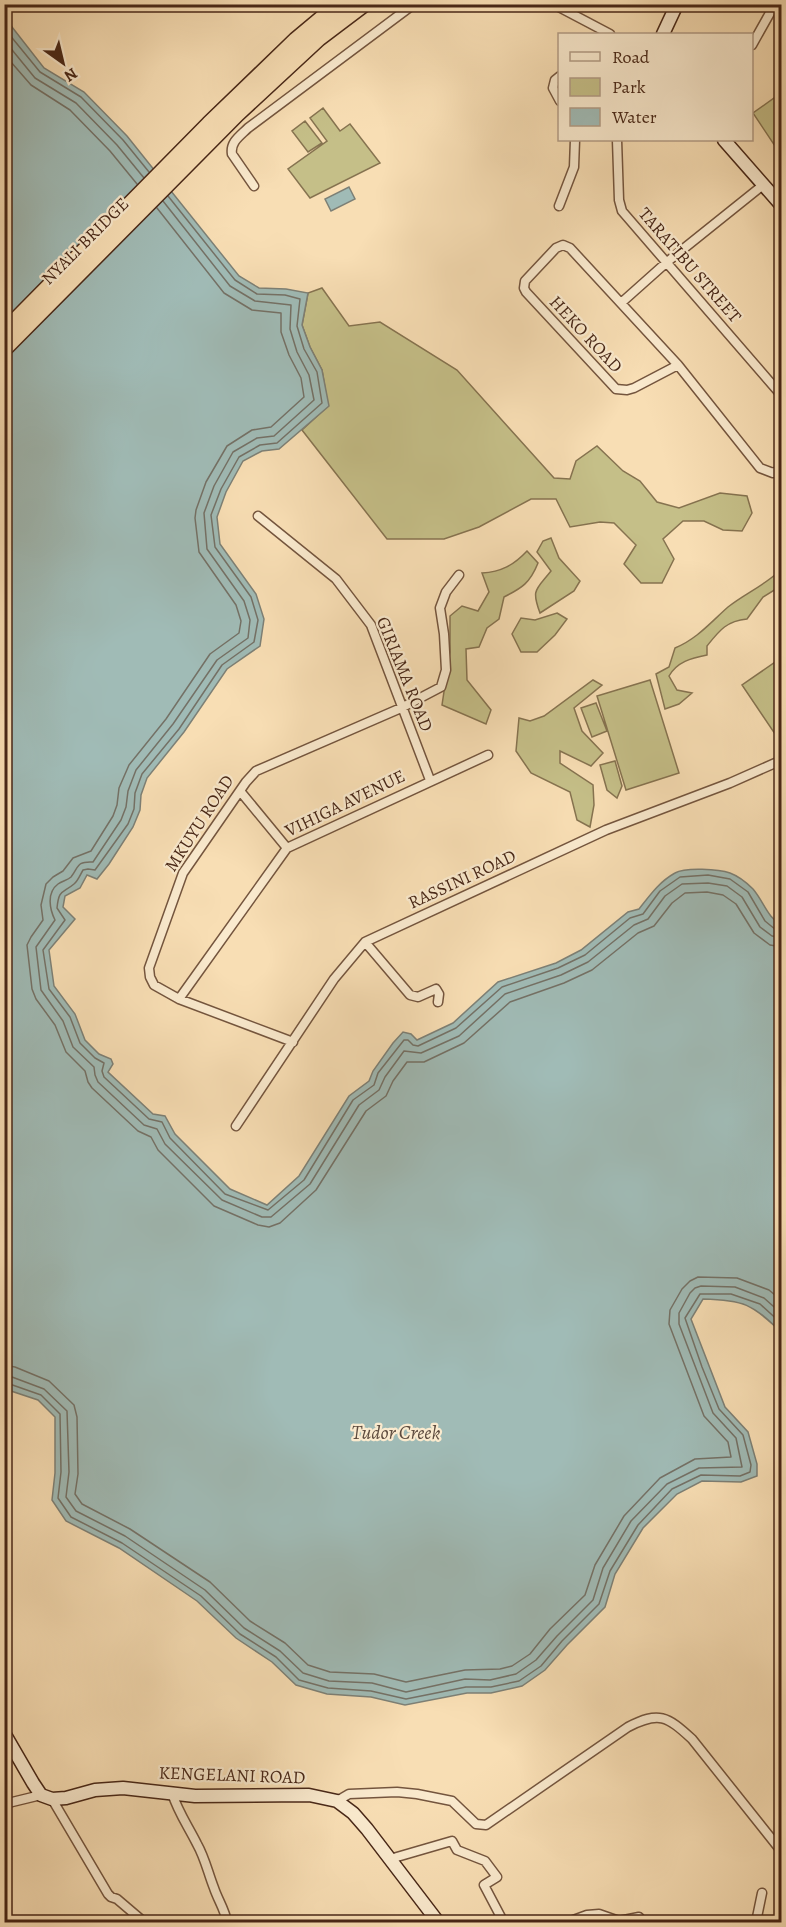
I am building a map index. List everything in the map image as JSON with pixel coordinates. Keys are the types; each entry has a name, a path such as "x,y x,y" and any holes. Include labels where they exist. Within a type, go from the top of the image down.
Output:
{"highway":[{"path":"188,154 296,40 339,4"},
{"path":"188,154 300,55 364,4"},
{"name":"NYALI BRIDGE","path":"4,332 188,154"},
{"name":"NYALI BRIDGE","path":"4,349 188,154"}],"main road":[{"path":"663,33 677,4"},
{"path":"653,33 668,22"},
{"path":"725,141 753,174 772,188 782,206"},
{"path":"4,1733 47,1797"},
{"name":"KENGELANI ROAD","path":"47,1797 66,1798 95,1790 110,1789 195,1796 309,1795 337,1801"},
{"path":"337,1801 353,1813 438,1923"}],"street":[{"path":"254,186 232,154 231,148 236,139 414,4"},
{"path":"753,43 775,4"},
{"path":"559,6 608,33"},
{"path":"558,78 553,88 558,97"},
{"path":"559,207 574,167 575,141"},
{"name":"TARATIBU STREET","path":"618,141 621,209 626,217 782,396"},
{"path":"747,196 753,174"},
{"path":"621,303 747,196 772,188"},
{"name":"HEKO ROAD","path":"567,246 579,256 678,364 634,388 616,389 546,315 526,292 524,285 535,268 556,248 567,246"},
{"path":"678,364 760,468 773,474 782,470"},
{"name":"GIRIAMA ROAD","path":"258,516 336,579 371,625 430,780"},
{"name":"MKUYU ROAD","path":"179,999 154,985 149,968 183,873 240,790 256,771 401,708 441,687 446,670 440,608 446,592 459,575"},
{"name":"VIHIGA AVENUE","path":"179,999 287,848 488,755"},
{"name":"RASSINI ROAD","path":"236,1126 334,980 364,942 606,830 730,783 782,760"},
{"path":"240,790 287,848"},
{"path":"364,942 410,995 417,997 435,988 439,994 438,1002"},
{"path":"179,999 293,1042"},
{"path":"337,1801 349,1794 397,1792 417,1794 452,1801 476,1824 486,1825 628,1727 650,1717 659,1717 667,1719 692,1739 782,1852"},
{"path":"172,1793 176,1806 198,1845 212,1877 227,1923"},
{"path":"4,1804 47,1797 108,1894 144,1923"},
{"path":"390,1859 452,1841 457,1850 485,1861 497,1877 484,1885 503,1921"},
{"path":"756,1923 762,1893"},
{"path":"568,1923 587,1915 599,1914 620,1921 639,1917 643,1923"}],"green space":[{"path":"781,93 781,155 753,113"},
{"path":"323,108 340,131 350,124 380,163 310,198 288,169 327,141 310,118"},
{"path":"305,121 322,143 308,152 292,131"},
{"path":"322,288 349,326 380,322 457,370 554,478 570,479 576,461 597,446 623,471 640,481 657,502 679,508 720,493 747,496 752,513 742,531 723,530 704,521 683,521 663,539 674,559 662,583 641,583 624,564 636,545 614,523 600,522 570,527 556,499 531,499 479,527 444,539 387,539 302,430 328,406 322,370 302,325 308,293"},
{"path":"551,538 559,558 580,581 574,591 540,613 536,590 551,571 537,552 543,541"},
{"path":"527,551 538,563 532,575 521,588 504,597 499,619 487,628 479,647 466,649 467,680 491,710 486,724 442,705 450,652 450,616 462,606 478,611 489,592 482,573 507,567"},
{"path":"776,574 781,586 763,597 747,619 728,624 719,631 707,646 707,655 685,661 672,671 669,676 677,690 692,693 679,704 665,709 656,674 669,667 675,648 697,635 728,607"},
{"path":"557,613 567,619 555,635 537,652 521,652 512,634 521,618 535,620"},
{"path":"781,658 781,729 775,734 742,685"},
{"path":"593,680 602,685 574,708 582,731 603,753 591,766 560,751 560,763 593,785 594,805 590,827 577,820 570,792 531,773 516,751 519,718 530,721 544,716"},
{"path":"650,680 679,773 626,790 597,696"},
{"path":"596,703 607,731 592,737 581,708"},
{"path":"615,761 622,786 617,798 607,790 600,765"}],"water":[{"name":"Tudor Creek","path":"5,18 44,68 84,92 127,136 239,276 259,288 308,293 302,325 322,370 329,406 279,449 262,451 243,461 226,492 217,517 220,544 256,594 264,619 260,646 227,669 184,732 147,778 141,795 140,810 133,827 109,864 97,879 87,875 80,888 65,896 63,907 75,919 49,950 54,986 75,1014 85,1040 99,1054 111,1059 113,1064 108,1072 153,1114 165,1116 175,1134 230,1189 267,1205 299,1176 349,1096 369,1081 373,1071 403,1032 411,1034 417,1040 453,1023 498,982 556,963 581,950 628,912 639,909 659,885 675,873 702,869 733,874 753,889 769,914 782,926 781,1332 762,1315 738,1302 703,1299 691,1319 725,1407 748,1432 757,1464 757,1476 741,1482 702,1481 677,1494 643,1528 615,1574 605,1607 545,1670 522,1686 491,1693 467,1693 405,1705 371,1697 327,1694 296,1685 272,1662 236,1638 197,1601 119,1548 66,1521 52,1500 55,1473 55,1417 38,1400 11,1391 5,1386"},
{"path":"349,187 355,199 331,211 325,199"}]}
